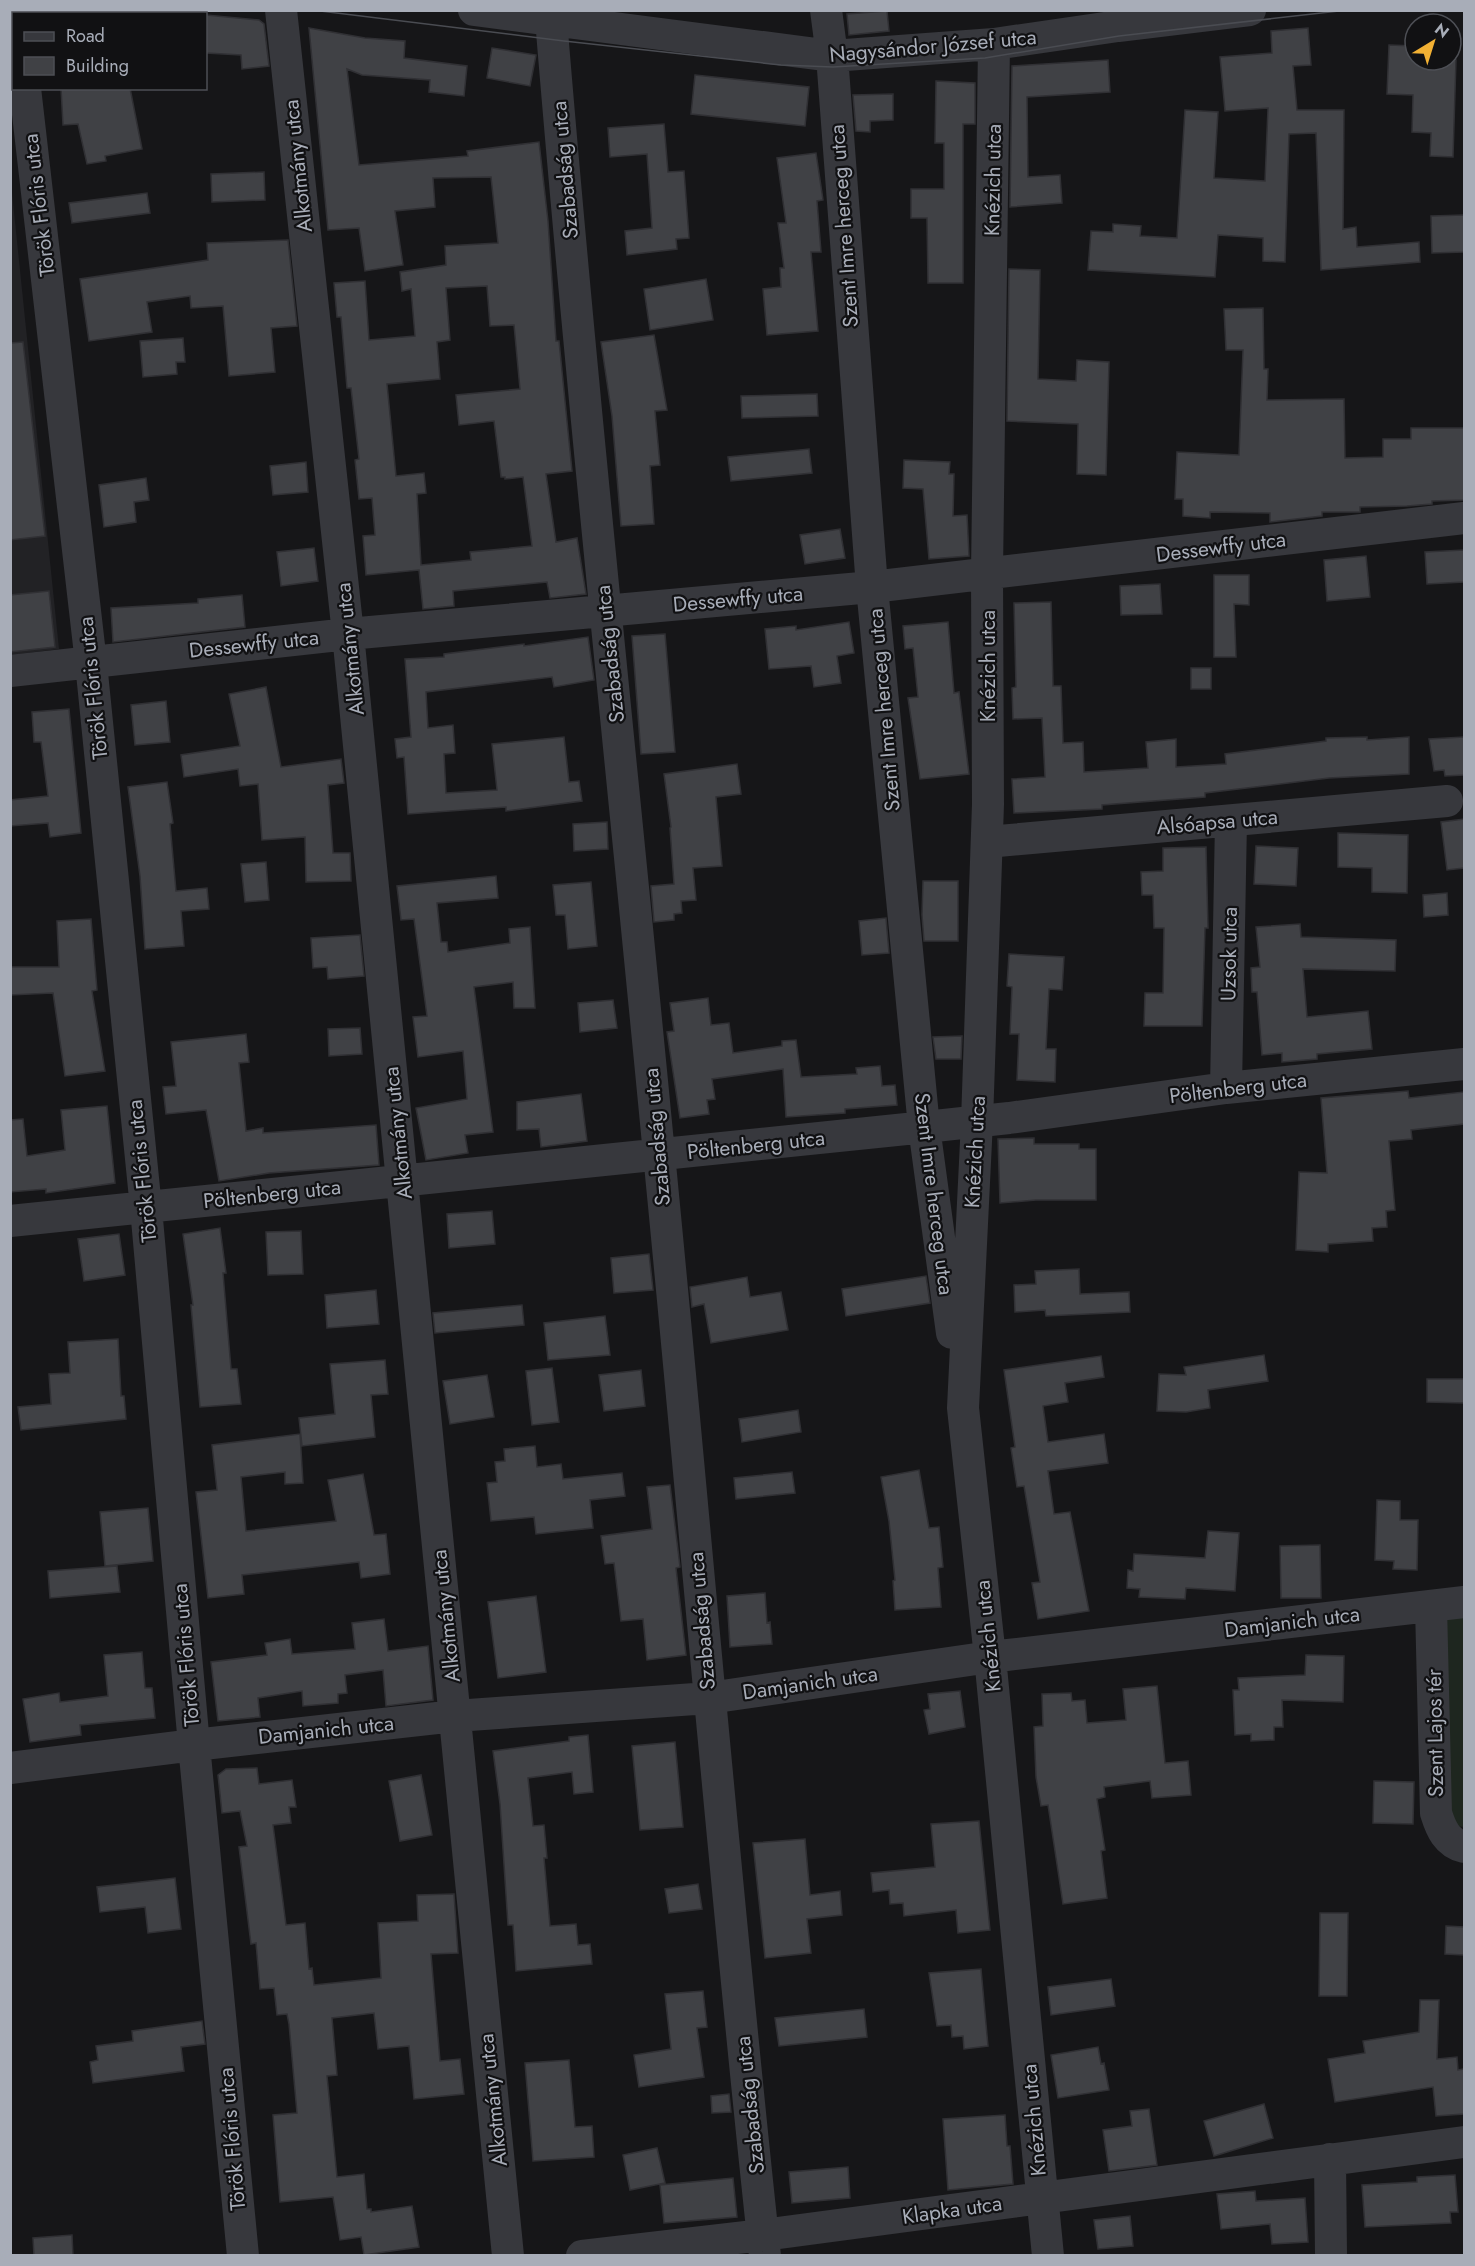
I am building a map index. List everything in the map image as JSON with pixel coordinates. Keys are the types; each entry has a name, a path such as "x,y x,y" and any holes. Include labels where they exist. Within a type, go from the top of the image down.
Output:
{"street":[{"name":"Alkotmány utca","path":"281,10 348,634 508,2256"},
{"name":"Nagysándor József utca","path":"474,10 832,56 994,44 1118,18 1250,10"},
{"name":"Szent Imre herceg utca","path":"826,10 832,56 872,587 924,1127 963,1408"},
{"name":"Szabadság utca","path":"551,19 660,1156 709,1698 764,2245"},
{"name":"Knézich utca","path":"994,44 987,573 987,842 977,1121 963,1408 990,1657 1048,2256"},
{"name":"Török Flóris utca","path":"26,90 91,663 146,1208 243,2256"},
{"name":"Dessewffy utca","path":"10,671 348,634 872,587 1464,518"},
{"name":"Alsóapsa utca","path":"987,842 1447,801"},
{"name":"Uzsok utca","path":"1226,1088 1231,821"},
{"name":"Pöltenberg utca","path":"10,1221 660,1156 977,1121 1226,1088 1464,1064"},
{"name":"Damjanich utca","path":"10,1768 194,1744 456,1716 709,1698 990,1657 1464,1602"},
{"name":"Szent Lajos tér","path":"1431,1606 1436,1813 1449,1840 1464,1847"},
{"name":"Klapka utca","path":"582,2256 764,2245 1041,2198 1464,2142"},
{"path":"1330,2159 1331,2256"}],"shaded area":[{"path":"10,173 59,649 11,655 10,655"},
{"path":"1464,1617 1464,1827 1457,1826 1447,1814 1440,1620"}],"building":[{"path":"887,11 889,31 849,35 847,14"},
{"path":"207,15 259,20 264,24 269,66 242,69 241,55 207,53"},
{"path":"309,28 365,38 405,41 404,58 467,66 464,96 429,92 430,80 362,75 347,69 359,165 468,156 467,151 539,142 548,221 556,341 559,341 572,471 546,474 556,542 577,538 586,594 550,598 547,582 453,591 454,606 423,609 419,570 366,575 363,536 375,535 372,498 359,499 355,460 359,459 351,388 347,388 341,317 337,317 334,283 365,281 369,340 415,336 411,289 402,291 400,272 446,265 445,246 498,243 491,177 433,178 435,207 395,211 403,265 365,271 359,228 328,230","holes":["487,286 490,326 514,325 520,389 456,395 459,425 494,421 501,477 505,479 523,477 532,546 470,552 471,560 421,565 417,494 426,493 424,473 396,476 387,384 440,379 437,342 450,340 446,288"]},
{"path":"1308,28 1311,65 1293,66 1297,110 1344,110 1343,229 1356,227 1357,247 1419,242 1420,262 1321,270 1316,133 1289,134 1285,262 1263,261 1263,238 1218,235 1215,277 1088,270 1091,231 1113,232 1113,224 1141,226 1140,236 1177,238 1185,110 1218,112 1214,178 1265,181 1268,108 1225,111 1220,57 1272,53 1271,31"},
{"path":"1389,45 1403,46 1403,72 1456,72 1453,157 1430,156 1431,133 1412,132 1413,95 1387,94"},
{"path":"492,48 536,55 530,86 487,78"},
{"path":"1108,60 1110,92 1027,97 1028,177 1060,175 1062,203 1010,207 1012,66"},
{"path":"695,75 809,87 805,126 691,114"},
{"path":"936,81 975,83 975,124 963,124 963,283 928,283 927,218 911,218 911,189 944,189 944,143 935,143"},
{"path":"61,90 130,90 142,149 105,156 106,161 87,164 78,124 63,125"},
{"path":"893,94 893,120 870,121 870,132 856,131 853,95"},
{"path":"664,124 668,172 684,171 689,238 676,239 677,249 627,255 625,231 652,228 647,154 610,157 608,128"},
{"path":"816,153 823,200 817,201 821,252 811,252 818,331 767,335 763,289 781,287 780,268 784,268 778,223 786,223 777,158"},
{"path":"264,172 265,200 212,202 211,174"},
{"path":"147,193 150,213 72,223 69,203"},
{"path":"1464,215 1464,252 1432,253 1431,216"},
{"path":"288,240 297,326 271,328 275,372 229,376 223,306 191,308 190,296 147,302 152,332 89,341 80,279 208,260 207,243"},
{"path":"1009,269 1040,270 1038,379 1076,381 1077,360 1109,362 1106,475 1077,474 1078,424 1007,421"},
{"path":"706,279 713,320 650,330 644,289"},
{"path":"1263,308 1264,369 1268,369 1267,400 1344,399 1345,458 1383,457 1383,439 1411,439 1411,428 1464,428 1464,500 1432,501 1432,504 1407,506 1360,507 1360,512 1322,512 1322,516 1270,522 1270,513 1210,512 1210,518 1183,516 1183,499 1175,499 1177,452 1239,455 1243,350 1226,350 1224,309"},
{"path":"654,335 667,410 655,411 660,465 650,466 654,524 621,526 612,416 601,342"},
{"path":"183,338 185,362 176,362 177,374 143,377 140,341"},
{"path":"23,342 45,536 10,540 10,343"},
{"path":"817,394 818,416 742,418 741,396"},
{"path":"809,449 812,473 731,481 728,457"},
{"path":"904,460 950,462 949,474 954,474 953,516 967,515 969,556 929,559 923,489 903,488"},
{"path":"306,462 308,492 273,495 270,466"},
{"path":"146,478 149,500 134,502 136,522 104,527 99,485"},
{"path":"840,529 845,558 805,564 800,535"},
{"path":"314,548 318,581 281,586 277,552"},
{"path":"1464,550 1464,582 1427,584 1425,552"},
{"path":"1366,556 1370,597 1327,601 1324,560"},
{"path":"1214,575 1249,575 1249,605 1234,604 1236,657 1214,657"},
{"path":"1160,584 1162,614 1121,615 1120,586"},
{"path":"49,591 55,647 10,652 10,595"},
{"path":"242,595 245,627 113,642 111,608 198,603 198,599"},
{"path":"1051,602 1053,686 1061,686 1063,743 1083,742 1084,772 1148,768 1146,742 1176,739 1176,767 1226,764 1225,754 1326,741 1326,738 1367,737 1367,740 1409,737 1409,774 1329,778 1205,793 1205,797 1102,805 1102,809 1014,813 1012,779 1045,777 1042,718 1013,719 1012,688 1016,687 1014,603"},
{"path":"849,622 854,653 837,656 841,683 814,687 811,666 769,669 765,629 796,626 796,630"},
{"path":"948,622 954,693 959,692 969,774 920,779 908,698 918,697 913,648 905,649 903,626"},
{"path":"665,634 675,752 641,754 632,636"},
{"path":"588,637 594,680 554,687 552,677 426,692 428,728 453,725 455,753 444,754 446,793 497,790 492,744 564,737 569,782 579,781 582,801 506,811 506,807 408,814 404,757 397,758 395,739 411,737 405,659 444,657 444,654"},
{"path":"1191,668 1211,668 1211,689 1191,689"},
{"path":"266,687 281,767 341,759 344,783 328,785 333,853 350,853 351,881 306,882 305,837 262,840 258,784 240,786 238,769 184,777 181,755 240,746 229,694"},
{"path":"166,701 170,742 135,745 131,705"},
{"path":"69,709 81,833 50,837 48,823 10,826 10,800 48,796 41,742 34,742 32,712"},
{"path":"1464,737 1464,775 1445,776 1444,770 1434,771 1429,739"},
{"path":"737,764 741,794 716,797 722,866 693,868 696,900 681,901 682,913 674,914 674,920 654,922 651,886 674,884 671,827 664,774"},
{"path":"167,782 173,823 170,824 176,891 207,888 209,909 181,911 184,946 145,949 140,876 128,787"},
{"path":"1464,819 1464,868 1447,870 1441,822"},
{"path":"607,822 608,849 574,851 573,824"},
{"path":"1338,833 1408,835 1407,893 1372,892 1372,868 1338,867"},
{"path":"1256,846 1298,848 1296,886 1254,884"},
{"path":"1206,847 1208,928 1205,928 1202,1026 1144,1026 1145,993 1163,993 1164,928 1154,928 1153,895 1142,895 1141,872 1163,871 1163,848"},
{"path":"266,862 269,900 245,902 241,864"},
{"path":"496,876 498,898 437,903 441,942 447,942 448,952 510,943 509,929 530,927 535,1008 514,1008 513,982 474,987 493,1132 465,1135 468,1153 426,1160 416,1108 467,1099 463,1051 418,1057 413,1017 427,1016 414,919 401,920 397,886"},
{"path":"923,881 958,881 958,941 924,941"},
{"path":"591,882 597,946 568,949 565,915 556,915 553,885"},
{"path":"1447,893 1448,915 1424,917 1423,895"},
{"path":"886,918 889,953 862,955 859,921"},
{"path":"91,919 97,990 92,991 105,1071 65,1076 53,993 10,995 10,967 59,967 57,921"},
{"path":"1300,924 1301,937 1396,940 1395,971 1303,969 1307,1017 1368,1011 1372,1049 1317,1054 1317,1059 1282,1062 1282,1053 1262,1055 1257,992 1252,992 1251,968 1260,967 1256,927"},
{"path":"360,935 364,976 328,979 327,967 313,968 311,938"},
{"path":"1009,954 1064,957 1062,990 1049,989 1046,1049 1056,1049 1055,1082 1017,1080 1019,1034 1010,1034 1012,987 1007,986"},
{"path":"708,998 711,1025 729,1023 733,1053 782,1046 782,1041 796,1040 801,1077 857,1074 856,1068 880,1066 882,1086 895,1085 897,1105 845,1109 845,1113 786,1117 783,1069 712,1079 715,1099 707,1100 709,1114 680,1118 667,1032 674,1031 670,1003"},
{"path":"613,1000 617,1028 580,1032 578,1003"},
{"path":"360,1028 362,1054 329,1056 328,1029"},
{"path":"246,1034 249,1062 239,1063 246,1131 263,1128 263,1133 376,1125 379,1165 269,1173 219,1181 206,1110 166,1114 163,1087 176,1086 171,1042"},
{"path":"962,1036 961,1059 936,1059 933,1037"},
{"path":"1408,1091 1409,1098 1464,1092 1464,1124 1411,1130 1412,1139 1389,1141 1395,1210 1386,1211 1387,1227 1372,1228 1373,1241 1328,1244 1328,1252 1296,1250 1299,1172 1327,1173 1321,1098"},
{"path":"581,1094 587,1141 541,1147 539,1129 517,1130 517,1102"},
{"path":"107,1106 115,1183 46,1193 46,1189 10,1192 10,1120 23,1119 27,1156 65,1150 61,1110"},
{"path":"1034,1138 1034,1144 1079,1144 1079,1149 1096,1149 1096,1200 1036,1200 1000,1203 998,1139"},
{"path":"492,1211 495,1244 449,1248 447,1214"},
{"path":"220,1228 226,1273 223,1273 231,1369 237,1369 241,1404 200,1407 191,1305 193,1305 183,1234"},
{"path":"301,1231 303,1274 268,1275 266,1232"},
{"path":"119,1234 125,1275 84,1281 78,1239"},
{"path":"649,1254 653,1290 614,1293 611,1258"},
{"path":"1079,1269 1080,1294 1129,1292 1130,1312 1046,1316 1045,1310 1015,1312 1014,1285 1036,1284 1035,1271"},
{"path":"926,1276 930,1303 846,1316 842,1289"},
{"path":"747,1277 750,1297 781,1292 788,1330 711,1343 704,1304 692,1307 690,1287"},
{"path":"376,1290 379,1324 327,1328 325,1295"},
{"path":"522,1305 524,1325 435,1333 433,1313"},
{"path":"605,1316 610,1355 548,1360 544,1323"},
{"path":"118,1339 121,1396 124,1396 126,1419 21,1430 18,1407 51,1404 49,1374 70,1373 68,1342"},
{"path":"1264,1355 1268,1381 1208,1390 1210,1408 1186,1412 1157,1411 1159,1374 1186,1375 1184,1367"},
{"path":"1101,1356 1104,1377 1065,1383 1068,1402 1043,1406 1048,1442 1104,1434 1108,1463 1048,1471 1054,1514 1070,1512 1089,1611 1038,1619 1032,1583 1040,1582 1024,1486 1017,1487 1011,1448 1015,1447 1004,1370"},
{"path":"385,1360 388,1394 371,1395 375,1437 302,1446 299,1418 335,1414 330,1364"},
{"path":"552,1368 559,1422 532,1425 526,1371"},
{"path":"641,1370 645,1406 604,1411 599,1375"},
{"path":"487,1375 494,1417 450,1424 443,1381"},
{"path":"1427,1379 1464,1379 1464,1403 1427,1402"},
{"path":"798,1410 801,1432 742,1442 739,1419"},
{"path":"300,1434 303,1483 285,1484 285,1472 241,1477 246,1531 336,1521 328,1480 363,1474 374,1535 386,1534 390,1574 361,1578 359,1562 242,1575 244,1594 208,1598 196,1492 217,1490 212,1445"},
{"path":"535,1446 537,1467 561,1464 563,1479 622,1473 625,1496 590,1500 593,1528 536,1534 534,1517 491,1521 487,1483 497,1482 495,1462 505,1461 504,1449"},
{"path":"919,1470 929,1528 939,1527 943,1567 938,1568 941,1607 895,1610 893,1581 895,1580 889,1521 881,1477"},
{"path":"792,1472 795,1493 736,1499 734,1478"},
{"path":"670,1485 680,1567 676,1568 686,1655 647,1660 643,1619 621,1621 614,1563 605,1564 601,1536 652,1529 647,1487"},
{"path":"1377,1500 1400,1501 1400,1520 1418,1520 1417,1570 1393,1569 1394,1561 1375,1560"},
{"path":"148,1508 153,1561 105,1566 100,1512"},
{"path":"1208,1531 1239,1533 1235,1591 1186,1588 1185,1599 1139,1597 1140,1589 1127,1588 1128,1570 1133,1571 1134,1554 1205,1558"},
{"path":"1320,1545 1321,1598 1281,1598 1280,1546"},
{"path":"117,1566 120,1592 50,1598 48,1571"},
{"path":"765,1593 767,1623 770,1622 772,1644 730,1647 727,1596"},
{"path":"536,1596 546,1672 498,1678 488,1602"},
{"path":"384,1619 388,1651 428,1646 433,1700 386,1706 383,1670 345,1675 347,1693 338,1694 338,1703 303,1706 302,1691 258,1698 260,1717 218,1721 211,1662 267,1655 265,1643 290,1639 292,1654 355,1649 352,1623"},
{"path":"142,1652 145,1688 152,1688 155,1718 80,1725 81,1735 30,1742 23,1699 59,1693 60,1702 108,1696 104,1655"},
{"path":"1306,1655 1344,1656 1343,1702 1282,1700 1283,1727 1274,1727 1274,1740 1251,1741 1251,1734 1235,1735 1233,1690 1239,1690 1238,1678 1305,1675"},
{"path":"1157,1686 1165,1763 1188,1761 1191,1795 1152,1798 1150,1781 1104,1787 1105,1797 1097,1799 1105,1850 1101,1851 1107,1898 1063,1904 1048,1805 1041,1806 1036,1777 1034,1727 1043,1726 1042,1694 1071,1693 1072,1701 1085,1700 1087,1723 1126,1720 1123,1689"},
{"path":"960,1691 965,1727 929,1734 924,1710 930,1709 928,1694"},
{"path":"588,1735 593,1792 574,1794 572,1772 528,1778 533,1826 544,1825 547,1858 544,1858 550,1926 576,1924 578,1945 590,1944 592,1964 516,1971 513,1925 508,1925 500,1804 493,1751 569,1741 569,1737"},
{"path":"675,1742 683,1827 640,1830 632,1746"},
{"path":"257,1768 259,1784 292,1780 296,1807 289,1807 291,1823 273,1825 286,1925 305,1923 309,1969 312,1968 314,1985 381,1978 378,1923 418,1921 417,1895 454,1894 458,1953 431,1954 440,2061 460,2059 464,2094 414,2099 409,2046 378,2049 374,2013 332,2018 337,2075 327,2076 337,2177 364,2174 367,2209 371,2209 371,2212 412,2206 419,2247 364,2255 361,2237 340,2240 333,2197 280,2202 273,2115 297,2113 289,2024 287,2014 277,2015 274,1988 260,1989 256,1943 251,1944 239,1847 247,1846 240,1811 222,1813 218,1775 226,1769"},
{"path":"421,1775 432,1835 400,1841 389,1781"},
{"path":"1374,1781 1414,1782 1413,1824 1373,1823"},
{"path":"979,1821 990,1930 958,1933 956,1910 904,1916 903,1903 890,1904 889,1890 873,1892 871,1873 935,1867 931,1824"},
{"path":"805,1839 810,1895 840,1891 842,1915 807,1919 811,1953 765,1958 753,1843"},
{"path":"175,1878 181,1929 148,1933 145,1907 100,1912 97,1887"},
{"path":"698,1884 702,1909 669,1913 665,1889"},
{"path":"1320,1913 1348,1913 1347,1996 1319,1996"},
{"path":"1446,1926 1464,1927 1464,1955 1445,1954"},
{"path":"981,1969 988,2046 964,2049 963,2036 952,2037 951,2025 937,2026 929,1973"},
{"path":"1111,1979 1115,2006 1051,2015 1048,1987"},
{"path":"703,1991 707,2027 697,2028 704,2077 639,2087 634,2055 671,2049 665,1994"},
{"path":"1420,2000 1439,2000 1437,2059 1457,2057 1458,2070 1464,2069 1464,2114 1436,2116 1433,2087 1335,2102 1328,2059 1365,2053 1363,2041 1419,2032"},
{"path":"864,2009 867,2037 779,2046 775,2018"},
{"path":"202,2021 205,2044 181,2047 184,2071 93,2083 90,2062 98,2060 96,2046 133,2041 132,2031"},
{"path":"1098,2047 1101,2064 1104,2063 1109,2090 1058,2098 1051,2055"},
{"path":"569,2060 575,2127 592,2126 594,2157 533,2161 525,2063"},
{"path":"729,2094 731,2112 712,2113 711,2096"},
{"path":"1264,2104 1273,2138 1214,2156 1204,2121"},
{"path":"1149,2109 1157,2165 1109,2171 1103,2130 1132,2126 1130,2111"},
{"path":"1005,2115 1013,2184 948,2190 943,2119"},
{"path":"657,2148 665,2183 630,2190 623,2155"},
{"path":"848,2167 850,2198 792,2203 789,2172"},
{"path":"1455,2175 1458,2212 1450,2212 1451,2223 1365,2227 1362,2185 1417,2182 1417,2177"},
{"path":"733,2178 737,2217 664,2223 660,2185"},
{"path":"1255,2191 1256,2201 1305,2198 1308,2242 1272,2244 1270,2224 1221,2229 1217,2194"},
{"path":"1130,2216 1133,2246 1098,2249 1094,2220"},
{"path":"72,2235 73,2256 34,2256 33,2238"}],"tram line":[{"path":"312,10 781,65 833,67 985,58 1119,36 1348,10"}]}
